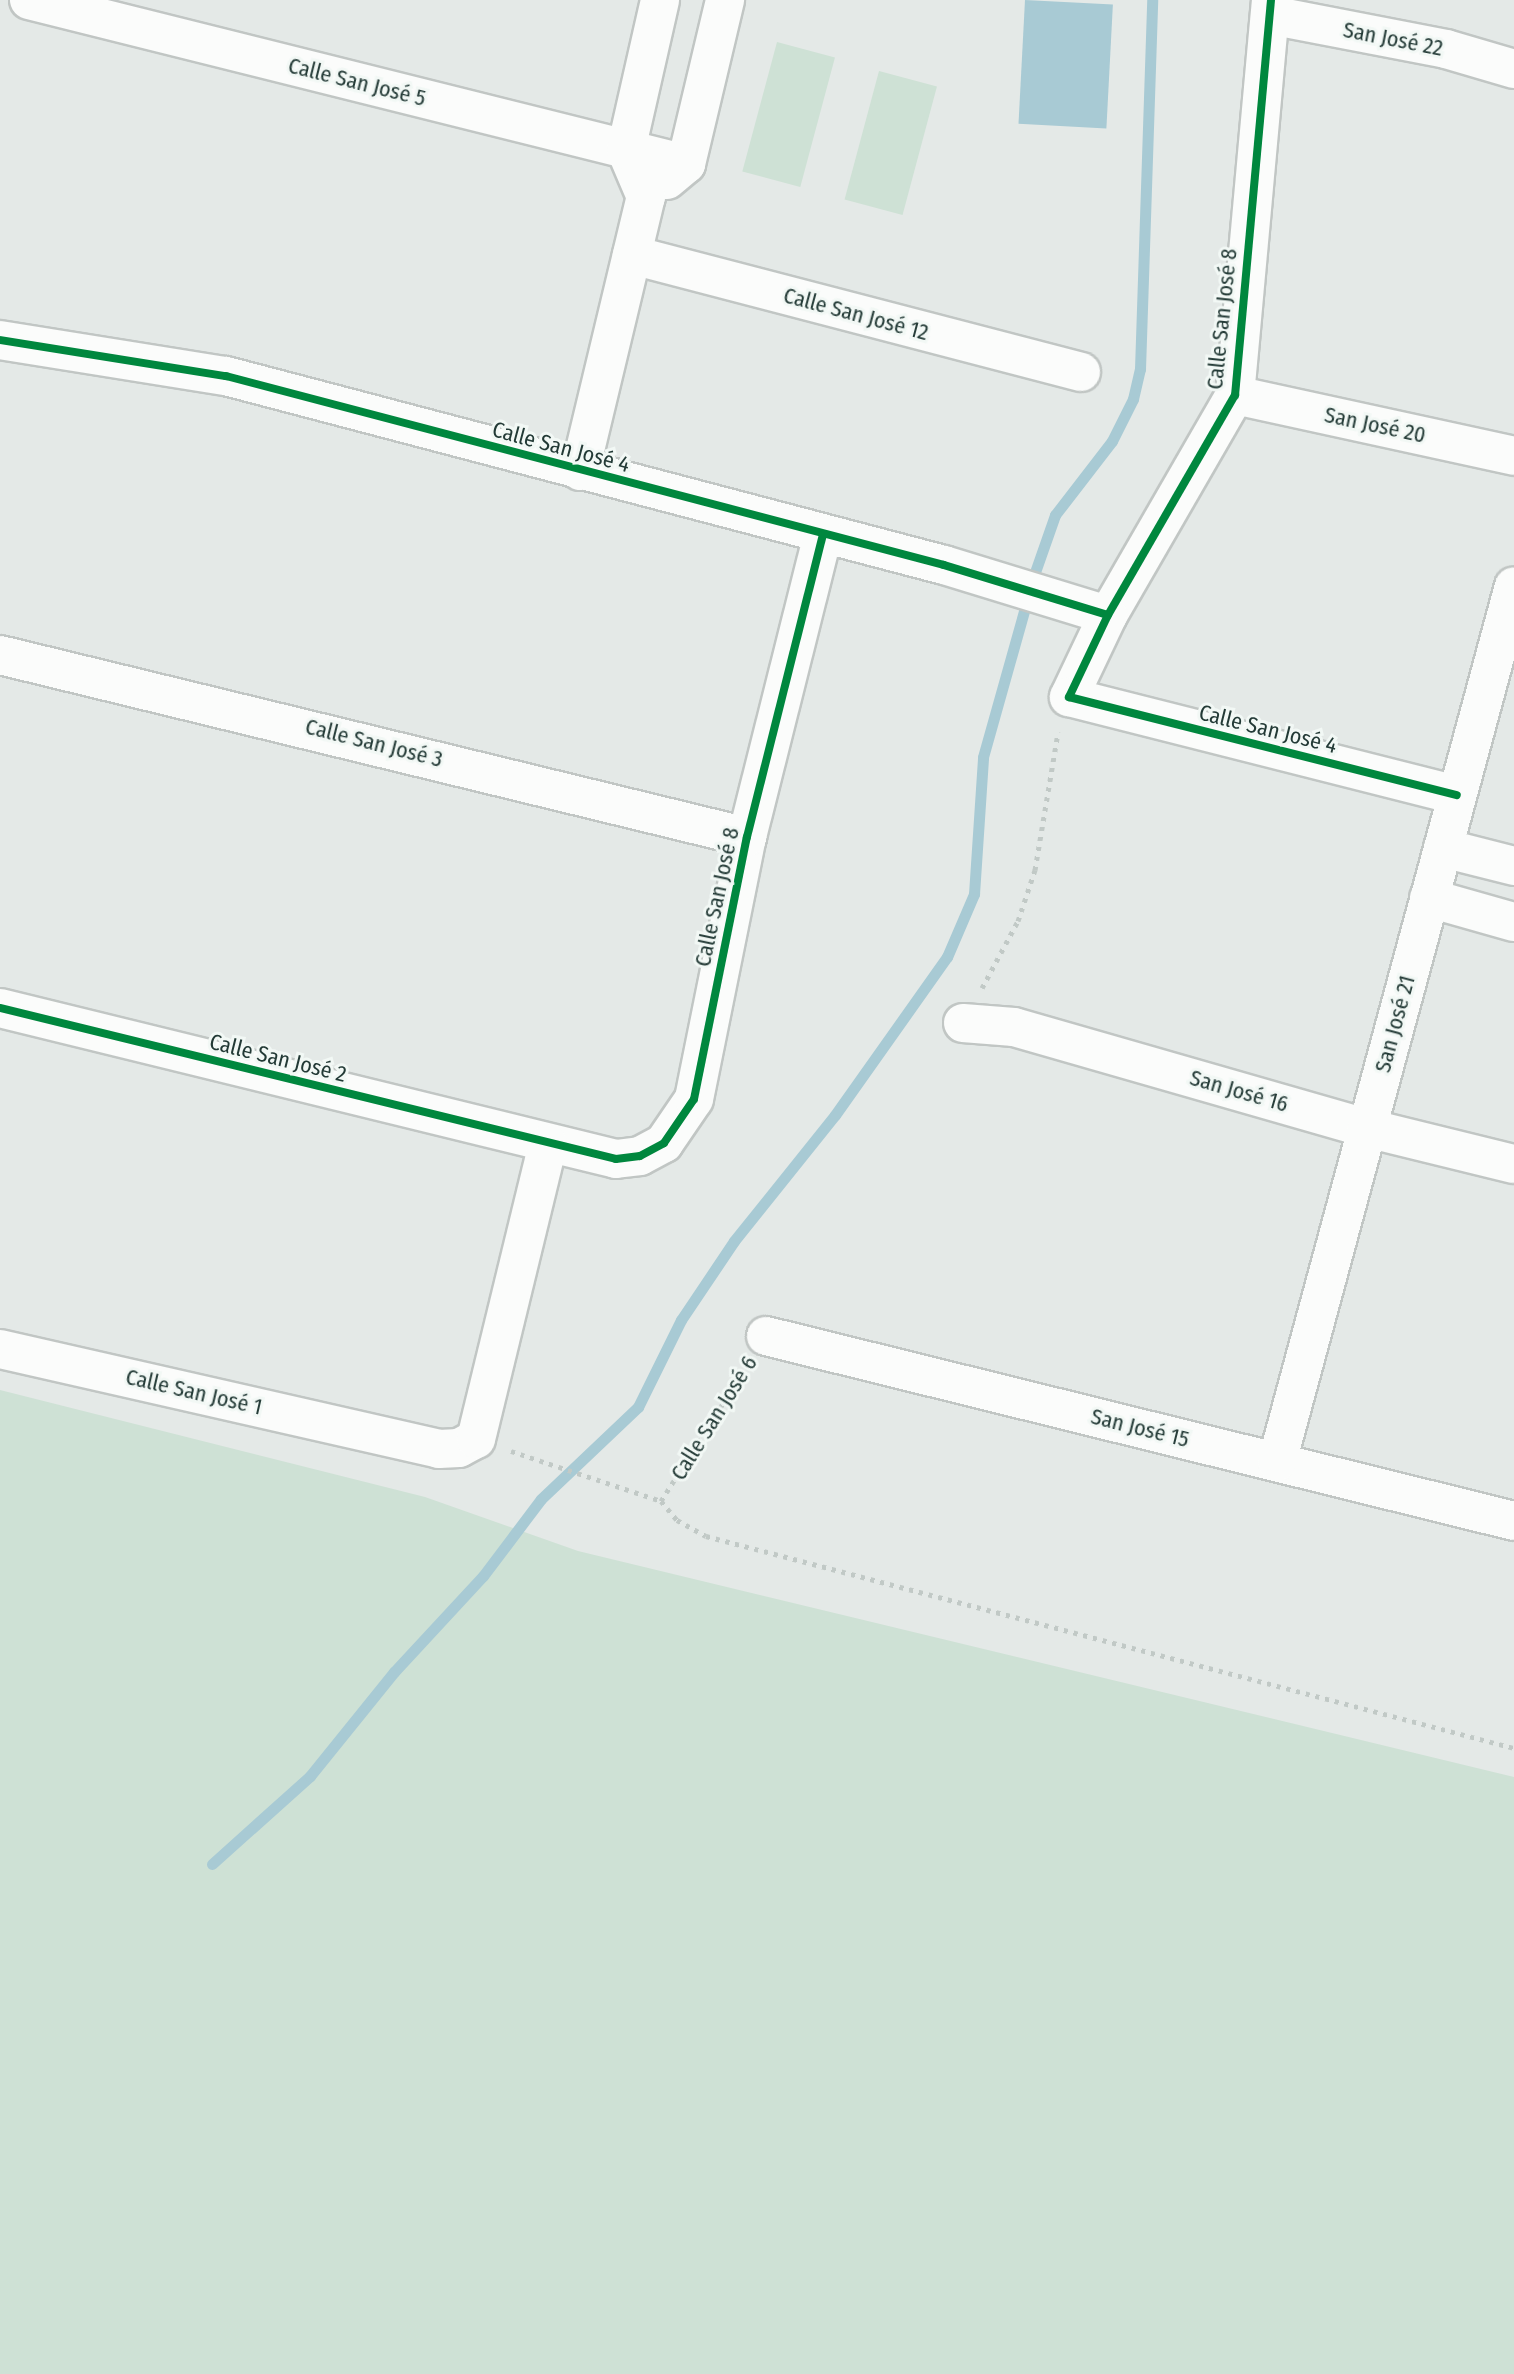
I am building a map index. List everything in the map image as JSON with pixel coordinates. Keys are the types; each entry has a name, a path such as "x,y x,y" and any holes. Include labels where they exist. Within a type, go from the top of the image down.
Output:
{"street":[{"name":"Calle San José 5","path":"29,0 76,6 686,164"},
{"path":"580,471 646,197 626,150 660,0"},
{"path":"646,197 686,164 725,0"},
{"name":"San José 22","path":"1270,8 1446,49 1514,69"},
{"name":"Calle San José 8","path":"1069,697 1108,615 1235,395 1270,8"},
{"name":"Calle San José 12","path":"632,255 1081,372"},
{"name":"Calle San José 4","path":"0,340 226,376 823,534 1108,615"},
{"name":"San José 20","path":"1235,395 1514,456"},
{"name":"Calle San José 8","path":"548,1144 616,1159 640,1156 664,1143 694,1099 747,837 823,534"},
{"name":"San José 21","path":"1277,1462 1457,795 1509,626 1514,586"},
{"name":"Calle San José 3","path":"0,655 747,837"},
{"name":"Calle San José 4","path":"1069,697 1457,795"},
{"path":"1443,848 1514,866"},
{"path":"1429,898 1514,922"},
{"name":"Calle San José 2","path":"0,1008 548,1144"},
{"name":"San José 16","path":"963,1023 1014,1027 1367,1128 1514,1164"},
{"name":"Calle San José 1","path":"0,1349 439,1449 459,1448 476,1439 548,1144"},
{"name":"San José 15","path":"766,1336 1514,1521"}],"path":[{"path":"963,1023 1026,896 1052,754 1069,697"},
{"path":"540,1460 661,1501 677,1520 706,1536 1514,1748"}],"green space":[{"path":"777,42 835,58 800,187 742,171"},
{"path":"879,71 937,87 903,215 845,199"},
{"path":"0,1390 425,1497 578,1551 1514,1777 1514,2374 0,2374"}],"water":[{"path":"1025,0 1113,5 1106,128 1019,124"}],"waterway":[{"path":"212,1864 310,1776 394,1672 483,1576 541,1499 638,1407 681,1320 734,1241 835,1115 947,957 974,894 983,757 1034,575 1055,515 1112,441 1133,399 1140,369 1152,0"}],"cycle path":[{"path":"1271,0 1235,395 1108,615 1069,697 1457,795"},
{"path":"0,340 226,376 944,565 1108,615"},
{"path":"0,1008 616,1159 640,1156 664,1143 694,1099 747,837 823,534"}]}
